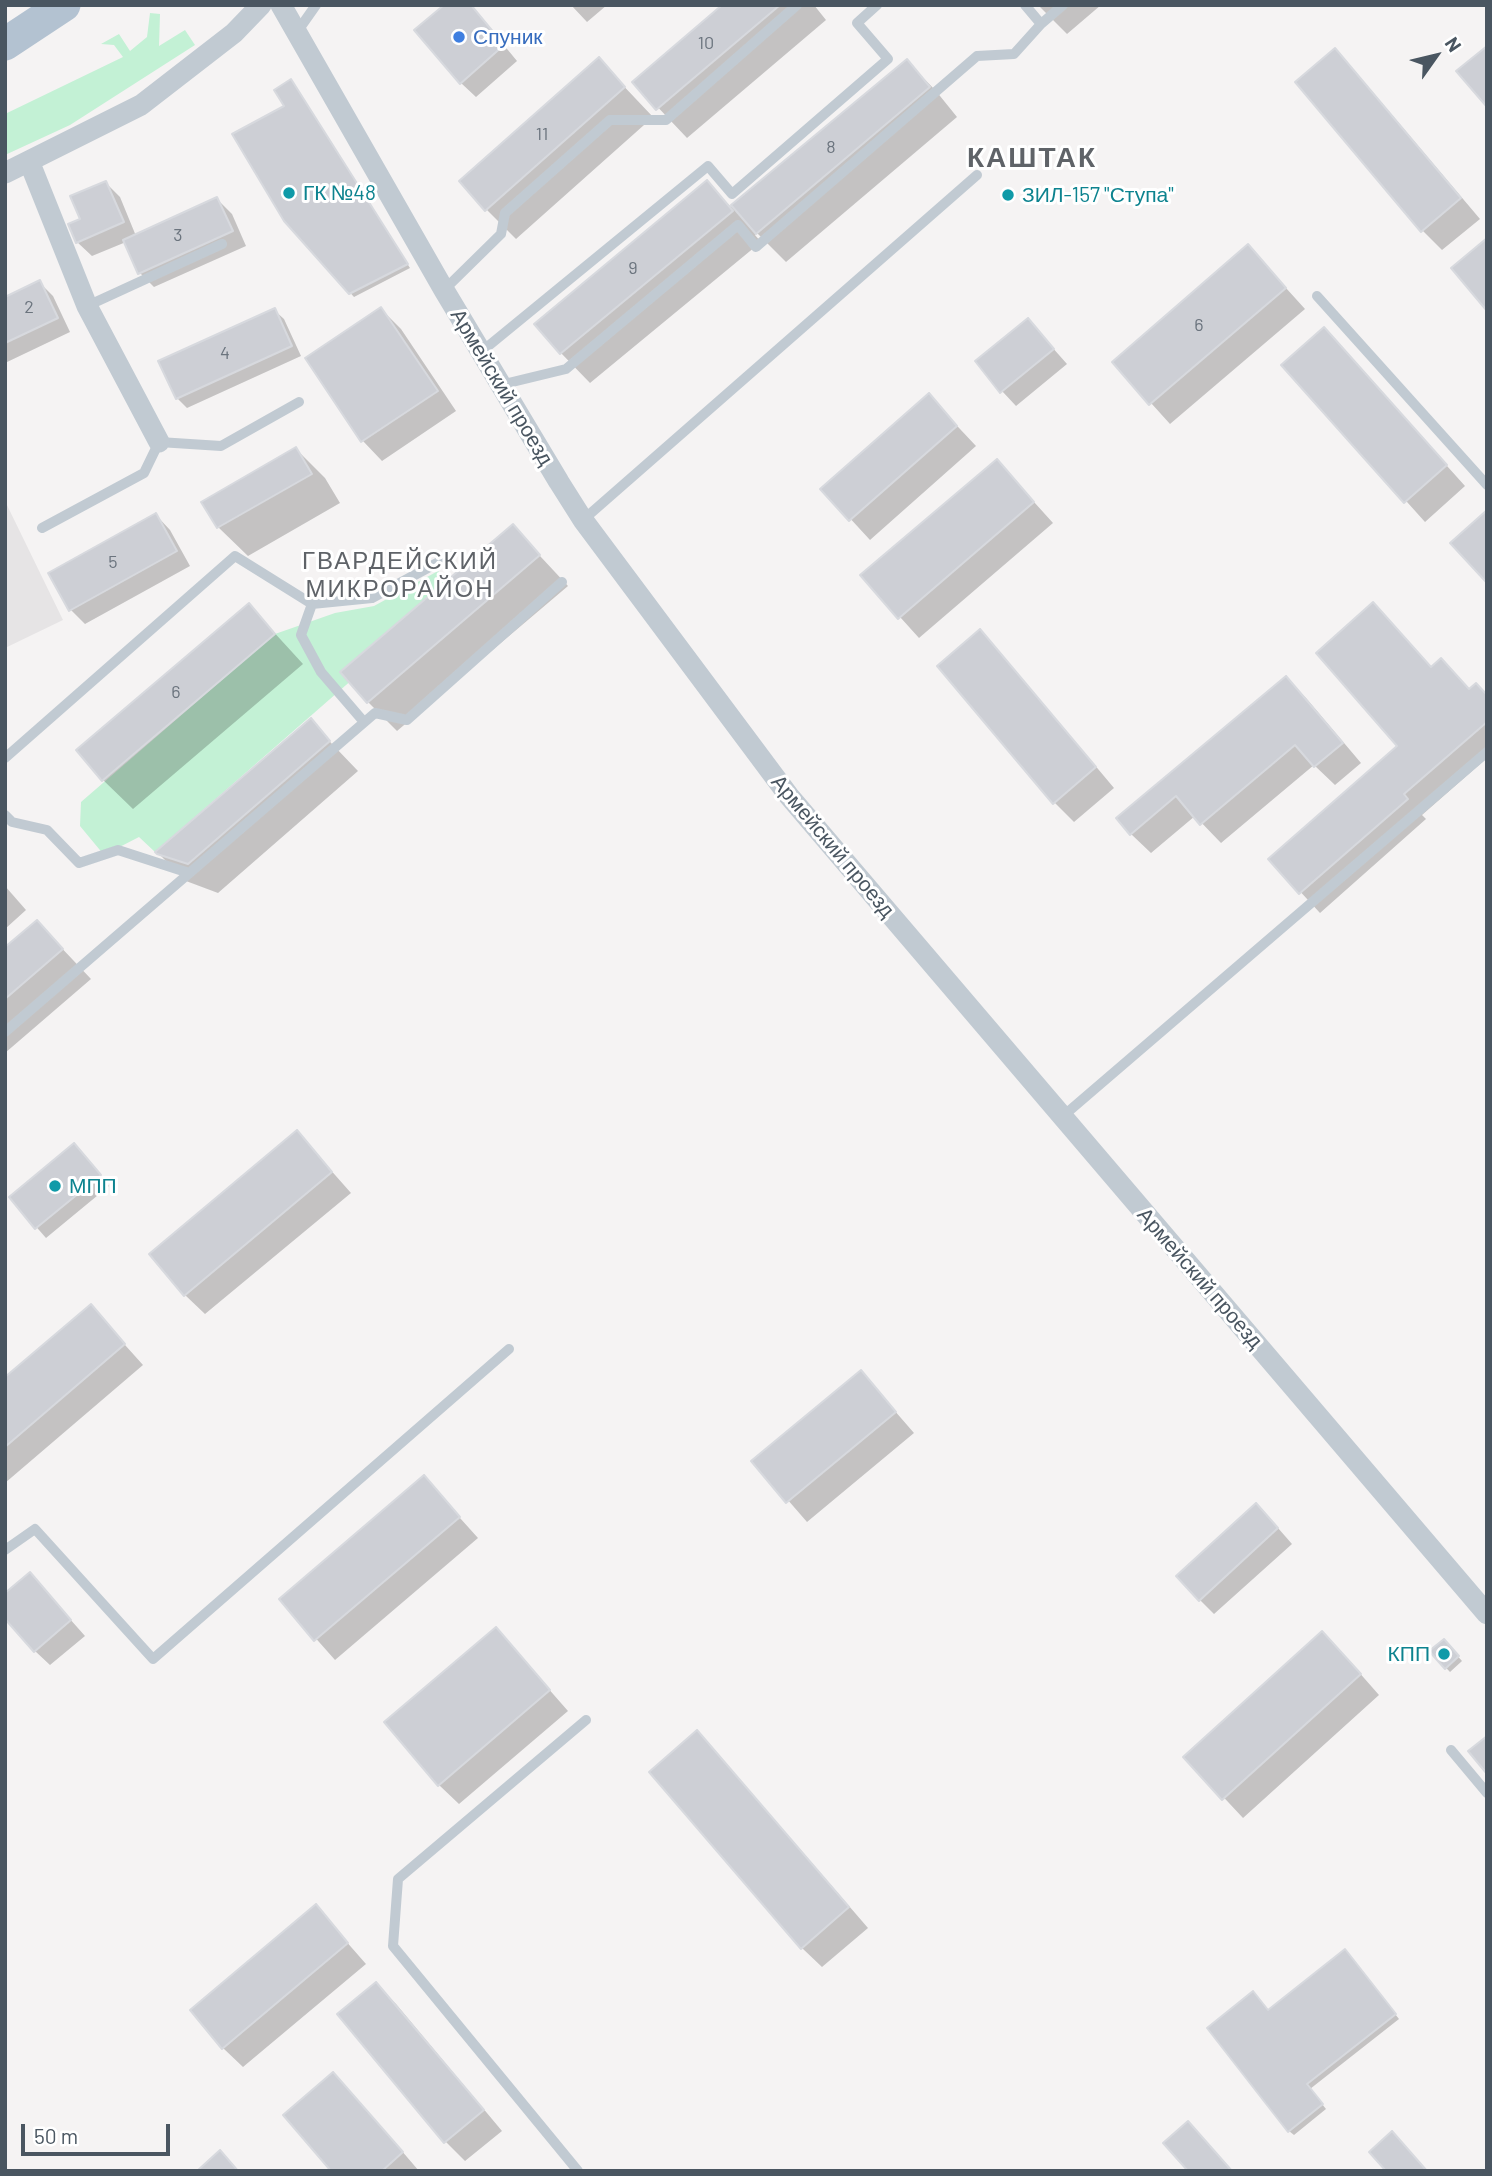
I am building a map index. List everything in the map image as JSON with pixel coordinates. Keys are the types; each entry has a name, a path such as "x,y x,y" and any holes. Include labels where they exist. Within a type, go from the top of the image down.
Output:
{"main road":[{"path":"5,44 64,5"}],"street":[{"path":"5,173 141,105 234,33 261,5"},
{"name":"Армейский проезд","path":"282,5 444,290 583,520 789,796 1487,1614"},
{"path":"29,161 87,306 159,442"}],"lane":[{"path":"297,32 316,5"},
{"path":"444,290 501,234 505,213 610,120 666,120 797,5"},
{"path":"481,352 708,166 732,194 888,59 857,23 877,5"},
{"path":"1025,5 1041,24"},
{"path":"500,385 566,369 738,225 756,247 977,56 1014,54 1041,24 1063,5"},
{"path":"583,520 977,175"},
{"path":"87,306 222,244"},
{"path":"1317,296 1487,485"},
{"path":"42,528 144,473 159,442 221,446 299,402"},
{"path":"5,758 235,556 312,604 372,598 450,556"},
{"path":"5,1032 375,713 407,720 562,582"},
{"path":"312,604 301,635 321,672 365,722"},
{"path":"1062,1117 1487,752"},
{"path":"5,815 12,822 47,830 79,863 118,850 190,873"},
{"path":"5,1550 35,1529 153,1659 509,1349"},
{"path":"578,2171 393,1946 398,1879 586,1720"},
{"path":"1451,1750 1487,1793"}],"shaded area":[{"path":"5,501 63,620 5,648"}],"green space":[{"path":"150,13 160,14 159,46 185,30 195,45 70,125 5,155 5,114 123,57 114,45 101,44 119,34 130,51 147,37"},
{"path":"438,571 457,588 155,852 139,837 104,855 80,826 81,802 275,634 335,613 374,606"}],"building":[{"name":"Спуник","path":"444,5 471,5 504,45 460,84 414,30"},
{"path":"722,5 780,5 656,110 632,82"},
{"path":"1487,46 1487,107 1456,71"},
{"path":"1335,48 1461,198 1421,232 1295,82"},
{"path":"599,57 625,87 485,211 459,181"},
{"path":"907,59 930,87 756,234 731,205"},
{"name":"ГК №48","path":"291,79 408,264 349,294 284,221 232,134 284,106 274,90"},
{"path":"707,180 733,211 560,354 534,324"},
{"path":"106,181 124,222 76,243 68,224 80,219 70,196"},
{"path":"217,197 233,231 138,274 123,240"},
{"path":"1487,238 1487,311 1451,268"},
{"path":"1248,244 1286,288 1149,405 1112,362"},
{"path":"40,280 58,318 5,343 5,297"},
{"path":"381,307 438,391 361,442 305,358"},
{"path":"275,308 292,346 176,399 158,361"},
{"path":"1028,318 1054,349 1000,393 975,361"},
{"path":"1324,327 1447,465 1404,503 1281,365"},
{"path":"929,393 957,426 849,521 820,489"},
{"path":"296,447 312,474 217,528 201,502"},
{"path":"997,459 1034,502 898,619 860,575"},
{"path":"1487,510 1487,583 1450,543"},
{"path":"156,513 177,551 69,611 48,573"},
{"path":"513,524 540,555 367,703 340,672"},
{"path":"1373,602 1431,667 1441,658 1469,689 1476,683 1487,695 1487,722 1404,794 1408,799 1299,894 1268,859 1397,746 1316,653"},
{"path":"249,603 275,634 102,781 76,750"},
{"path":"980,629 1096,767 1053,804 937,666"},
{"path":"1286,676 1343,743 1314,767 1295,745 1200,825 1176,796 1130,835 1116,818"},
{"path":"311,718 330,741 188,864 155,852"},
{"path":"37,920 63,949 5,999 5,947"},
{"path":"297,1130 332,1172 184,1296 149,1254"},
{"name":"МПП","path":"74,1143 101,1175 35,1229 9,1197"},
{"path":"91,1304 125,1344 5,1447 5,1377"},
{"path":"861,1370 896,1412 786,1503 751,1461"},
{"path":"424,1475 460,1517 314,1641 279,1599"},
{"path":"1256,1503 1278,1528 1199,1601 1176,1576"},
{"path":"30,1572 71,1620 34,1652 5,1619 5,1593"},
{"path":"496,1627 550,1690 438,1786 384,1722"},
{"path":"1322,1631 1361,1674 1222,1800 1183,1757"},
{"name":"КПП","path":"1444,1639 1459,1656 1445,1669 1429,1651"},
{"path":"697,1730 849,1907 801,1949 649,1772"},
{"path":"1487,1736 1487,1774 1468,1751"},
{"path":"316,1904 348,1943 222,2049 190,2010"},
{"path":"1345,1949 1396,2014 1307,2084 1323,2104 1288,2132 1207,2028 1253,1991 1268,2010"},
{"path":"376,1982 484,2110 444,2143 337,2014"},
{"path":"333,2072 403,2152 382,2171 331,2171 283,2115"},
{"path":"1188,2121 1232,2171 1188,2171 1163,2143"},
{"path":"1392,2131 1427,2171 1386,2171 1369,2152"},
{"path":"220,2150 238,2171 197,2171"}],"place":[{"name":"Спуник","path":"459,37"},
{"name":"ГК №48","path":"289,193"},
{"name":"ЗИЛ-157 \"Ступа\"","path":"1008,195"},
{"name":"МПП","path":"55,1186"},
{"name":"КПП","path":"1444,1654"}],"district":[{"name":"КАШТАК","path":"1032,158"},
{"name":"ГВАРДЕЙСКИЙ МИКРОРАЙОН","path":"400,575"}]}
